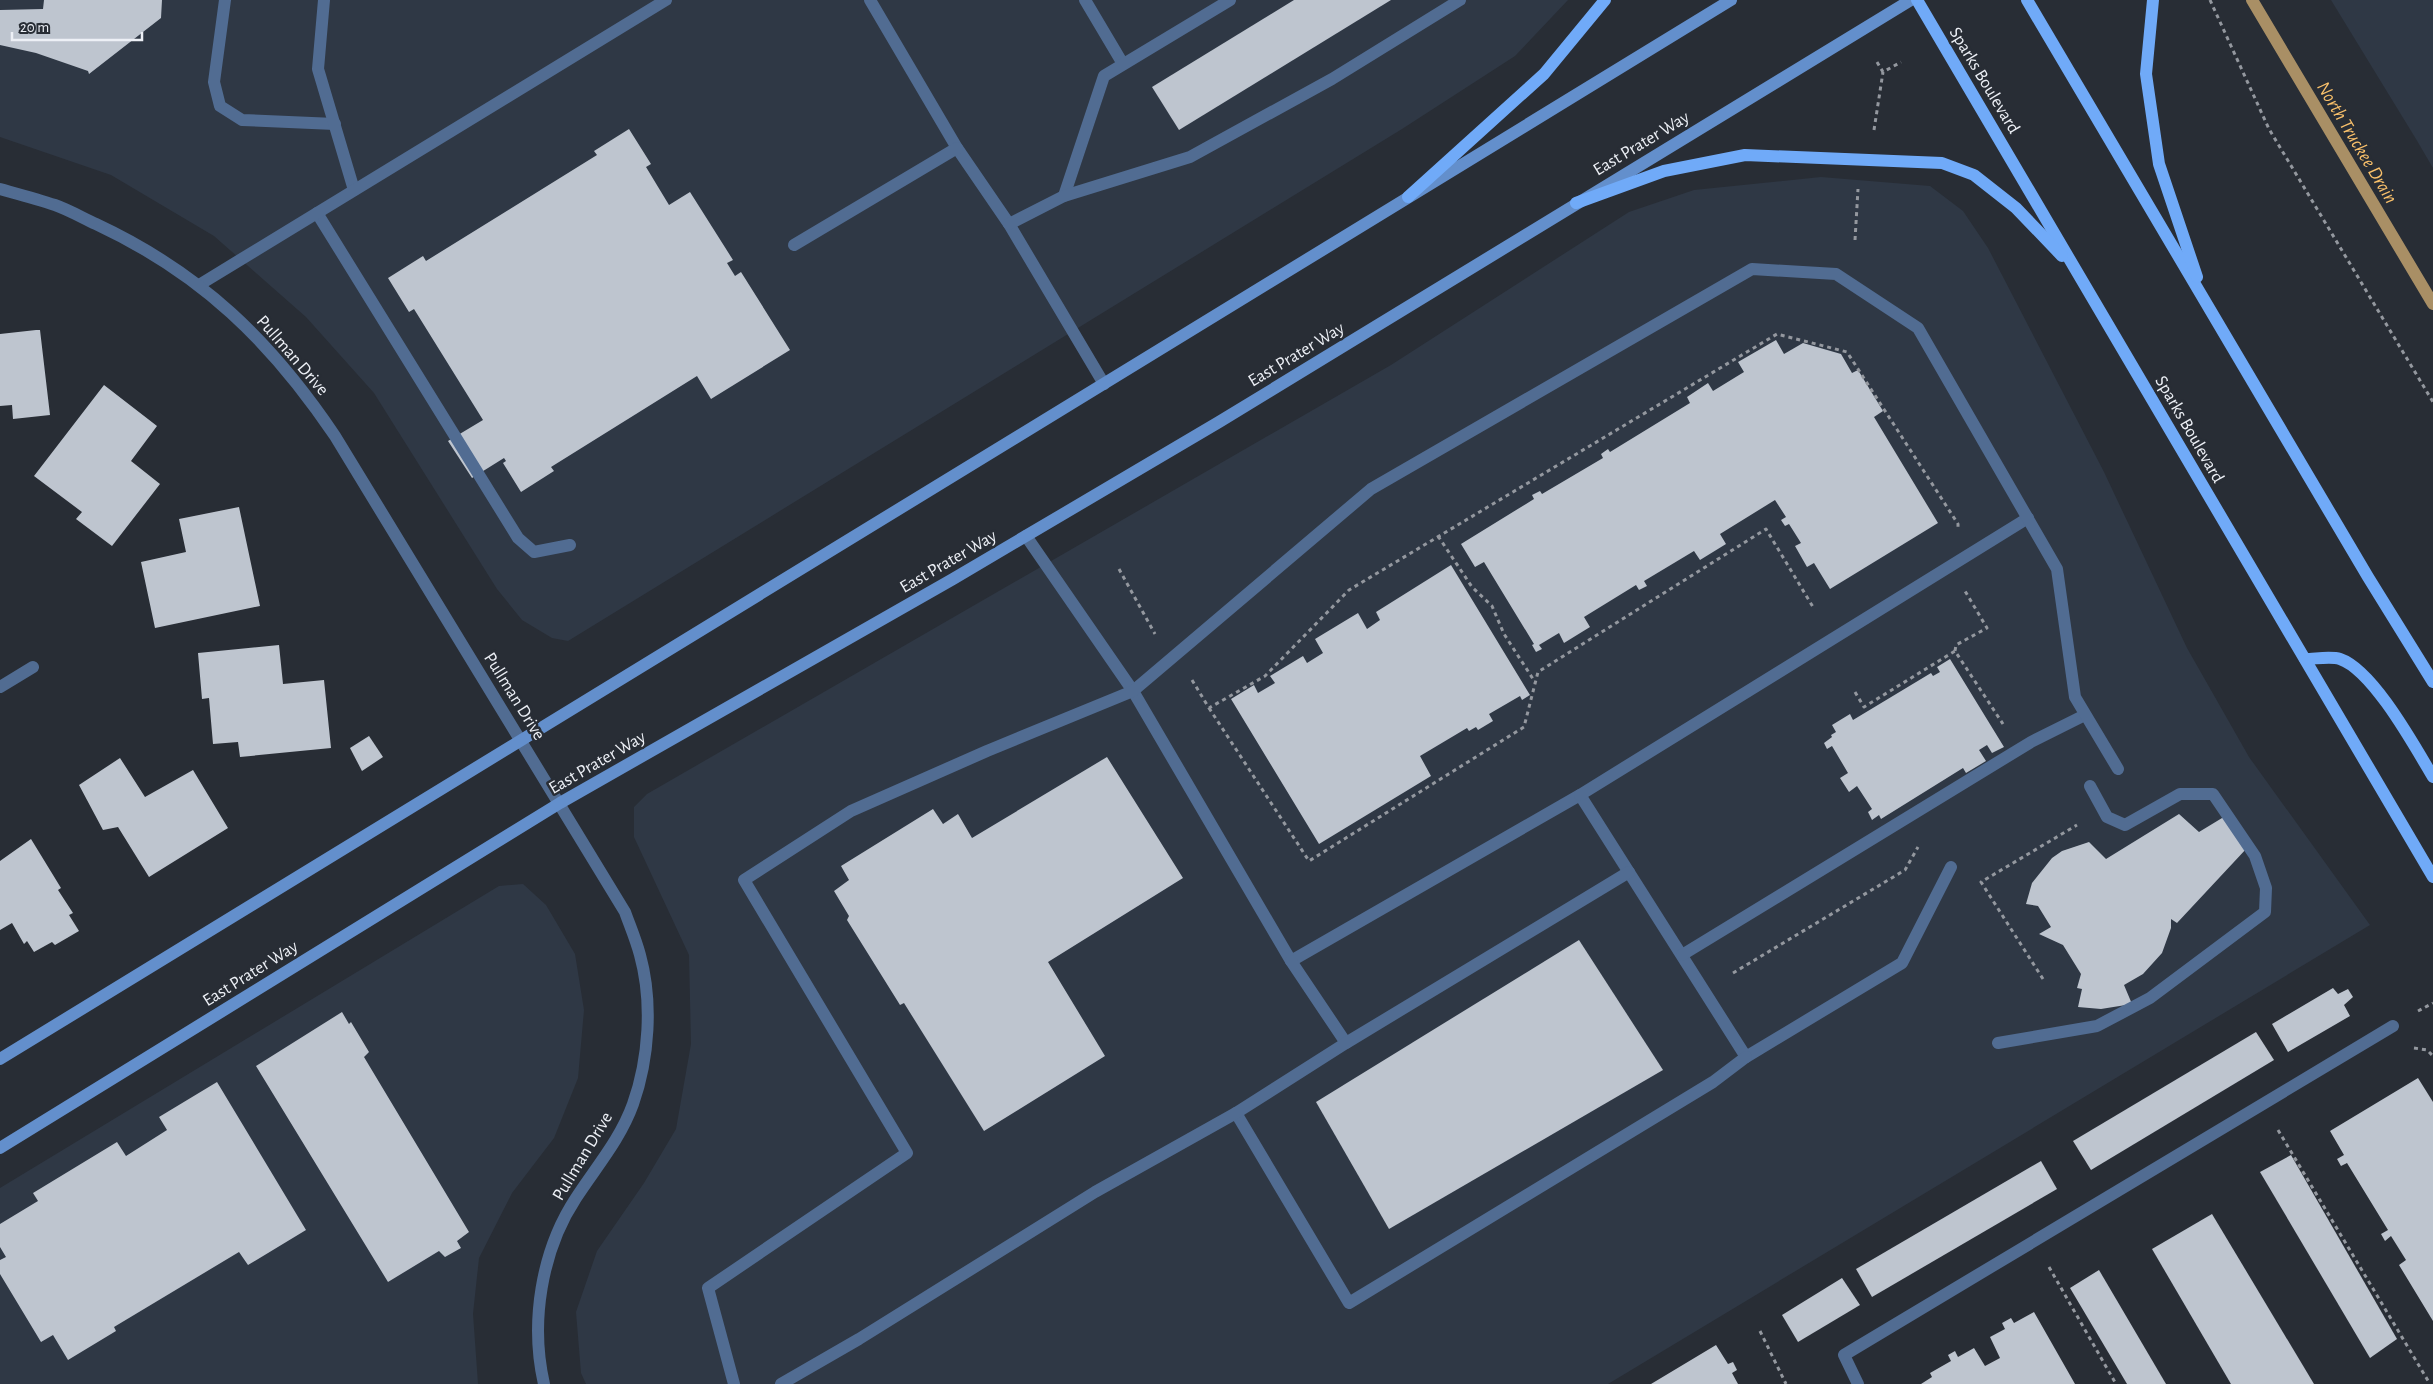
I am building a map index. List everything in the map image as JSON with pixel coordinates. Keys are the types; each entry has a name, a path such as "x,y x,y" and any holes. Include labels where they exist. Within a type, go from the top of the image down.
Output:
{"main road":[{"path":"1408,197 1544,74 1605,0"},
{"path":"0,1058 1731,0"},
{"name":"East Prater Way","path":"0,1148 560,803 1026,536 1219,422 1911,0"},
{"name":"Sparks Boulevard","path":"1917,0 2433,877"},
{"path":"2027,0 2368,577 2433,682"},
{"path":"2153,0 2146,74 2159,164 2206,303"},
{"path":"1576,203 1664,171 1745,155 1942,163 1974,175 2016,208 2078,273"},
{"path":"2305,659 2340,659 2365,675 2405,732 2433,778"}],"street":[{"path":"225,0 214,82 220,106 242,120 335,124"},
{"path":"324,0 318,69 354,190"},
{"path":"199,285 666,0"},
{"path":"870,0 957,148 1009,224 1104,384"},
{"path":"1085,0 1123,64"},
{"path":"1064,196 1104,76 1230,0"},
{"path":"1009,224 1064,196 1190,156 1332,79 1460,0"},
{"path":"794,246 957,148"},
{"name":"Pullman Drive","path":"0,189 56,205 130,240 199,285 256,334 305,391 344,450 625,912 640,956 648,1004 645,1058 632,1105 606,1157 569,1211 548,1258 538,1309 539,1362 544,1384"},
{"path":"317,213 518,538 534,552 570,544"},
{"path":"734,1384 708,1288 907,1152 744,880 851,811 987,751 1133,691 1371,489 1752,269 1836,274 1918,328 2057,569 2075,697 2118,769"},
{"path":"1291,961 1580,795 2028,518"},
{"path":"1026,536 1133,691 1291,961 1346,1043"},
{"path":"0,687 33,667"},
{"path":"1682,955 2032,742 2085,714"},
{"path":"1998,1043 2097,1026 2150,998 2265,912 2266,888 2255,856 2213,794 2180,794 2125,825 2107,817 2090,786"},
{"path":"1580,795 1746,1057"},
{"path":"1236,1113 1349,1303 1713,1082 1746,1057 1902,963 1951,867"},
{"path":"781,1384 859,1339 1095,1192 1236,1113 1346,1043 1629,872"},
{"path":"1858,1384 1844,1356 2393,1026"}],"path":[{"path":"2210,0 2269,129 2433,402"},
{"path":"1873,134 1883,72 1877,62"},
{"path":"1883,72 1901,62"},
{"path":"1856,240 1859,183"},
{"path":"1209,708 1264,676 1349,590 1778,334 1847,352 1958,524 1959,581 1986,628 1956,645 1955,651 2006,729"},
{"path":"1118,569 1159,641 1196,685 1309,861 1524,727 1538,672 1766,530 1812,607"},
{"path":"1438,536 1472,588 1492,606 1504,634 1535,682"},
{"path":"1855,692 1864,707 1955,651"},
{"path":"2043,979 1980,882 2104,812"},
{"path":"2278,1130 2430,1384"},
{"path":"2049,1267 2116,1384"},
{"path":"1760,1331 1786,1384"}],"shaded area":[{"path":"0,0 1568,0 1515,56 1402,129 568,641 552,638 522,620 497,589 374,393 306,317 214,236 111,175 0,137"},
{"path":"2331,0 2433,0 2433,168 2416,139"},
{"path":"1821,177 1930,186 1963,211 1988,248 2104,472 2187,648 2249,757 2370,925 1608,1384 586,1384 581,1373 576,1312 597,1251 644,1183 676,1129 691,1044 689,955 634,837 634,807 647,794 1391,365 1629,212 1694,190"},
{"path":"523,884 546,905 575,954 584,1010 578,1078 554,1138 512,1193 479,1258 473,1314 478,1384 0,1384 0,1188 499,886"}],"building":[{"path":"44,0 162,0 161,18 89,74 88,71 36,53 0,45 0,10 43,9"},
{"path":"1294,0 1391,0 1179,130 1152,87"},
{"path":"629,129 651,164 646,167 669,205 690,192 733,260 727,263 735,276 741,272 790,350 711,399 697,376 551,467 554,471 521,492 503,463 506,461 504,458 472,478 448,441 483,420 414,309 409,312 388,278 423,256 426,261 597,155 594,151"},
{"path":"40,330 50,415 13,419 12,405 0,406 0,334"},
{"path":"1776,340 1784,354 1803,343 1841,354 1852,373 1858,370 1883,411 1874,417 1938,523 1830,589 1814,563 1807,567 1795,546 1801,543 1789,524 1785,526 1781,520 1786,517 1775,500 1720,534 1726,544 1700,560 1694,551 1644,581 1647,586 1639,590 1636,585 1584,617 1590,627 1564,643 1559,633 1539,645 1542,649 1536,652 1532,645 1534,644 1484,562 1475,567 1461,544 1534,499 1532,495 1540,491 1542,494 1603,458 1601,454 1608,449 1610,452 1690,403 1687,397 1708,383 1713,391 1744,372 1738,362"},
{"path":"104,385 157,426 131,461 160,484 112,546 76,519 82,512 34,476"},
{"path":"239,507 260,606 155,628 141,562 186,552 179,519"},
{"path":"1451,565 1530,695 1522,700 1520,696 1489,714 1493,721 1478,730 1476,727 1469,731 1467,728 1420,756 1431,776 1319,844 1231,699 1254,685 1258,693 1275,683 1270,676 1303,656 1307,663 1323,653 1315,639 1358,613 1367,629 1380,620 1376,612"},
{"path":"279,645 283,684 324,680 331,748 240,757 238,742 213,744 209,698 202,699 198,653"},
{"path":"1950,659 2004,747 1992,753 1987,745 1979,750 1986,761 1966,773 1963,768 1881,819 1879,815 1872,820 1868,812 1872,809 1857,786 1849,792 1840,778 1848,773 1832,746 1827,749 1824,743 1836,732 1832,725 1850,714 1853,720 1931,673 1933,676 1940,672 1937,667"},
{"path":"369,736 383,757 362,771 350,748"},
{"path":"1107,757 1183,878 1048,962 1105,1056 984,1131 904,1003 900,1005 847,920 849,916 834,891 849,880 841,866 933,809 943,824 958,814 972,838"},
{"path":"120,758 145,797 193,770 228,828 149,877 118,827 103,830 79,785"},
{"path":"2179,814 2199,832 2227,815 2247,848 2177,923 2171,919 2171,928 2162,953 2143,974 2124,985 2132,1004 2101,1009 2078,1007 2082,989 2077,988 2081,974 2063,945 2039,934 2051,927 2038,906 2026,904 2032,883 2052,858 2062,851 2089,842 2106,859"},
{"path":"31,839 61,888 58,890 73,913 69,915 79,931 55,945 52,942 34,952 27,941 24,944 12,923 0,930 0,861"},
{"path":"1579,940 1663,1070 1389,1229 1316,1102"},
{"path":"2333,988 2338,994 2348,989 2353,997 2344,1005 2350,1016 2288,1052 2272,1024"},
{"path":"342,1012 349,1024 351,1022 369,1052 364,1057 469,1232 457,1241 461,1248 445,1257 439,1251 388,1282 256,1066"},
{"path":"2256,1032 2274,1060 2091,1170 2073,1141"},
{"path":"2418,1078 2433,1102 2433,1321 2399,1265 2406,1260 2391,1236 2385,1241 2381,1234 2388,1230 2347,1163 2341,1166 2337,1159 2344,1155 2330,1131"},
{"path":"217,1082 306,1230 248,1265 239,1252 114,1327 116,1331 68,1360 53,1335 41,1342 0,1274 0,1260 6,1257 0,1247 0,1224 38,1201 33,1193 117,1142 126,1156 167,1130 159,1117"},
{"path":"2291,1155 2397,1339 2370,1358 2260,1172"},
{"path":"2041,1161 2057,1189 1872,1297 1856,1269"},
{"path":"2212,1214 2314,1384 2231,1384 2152,1249"},
{"path":"2099,1270 2166,1384 2127,1384 2070,1288"},
{"path":"1842,1278 1860,1305 1798,1342 1782,1315"},
{"path":"2034,1312 2075,1384 1921,1384 1932,1377 1930,1373 1951,1361 1948,1355 1955,1351 1958,1357 1974,1348 1985,1366 2000,1358 1990,1337 2005,1329 2002,1323 2011,1318 2014,1323"},
{"path":"1716,1345 1728,1364 1733,1362 1737,1370 1732,1373 1738,1384 1651,1384"}],"waterway":[{"name":"North Truckee Drain","path":"2252,0 2433,304"}]}
